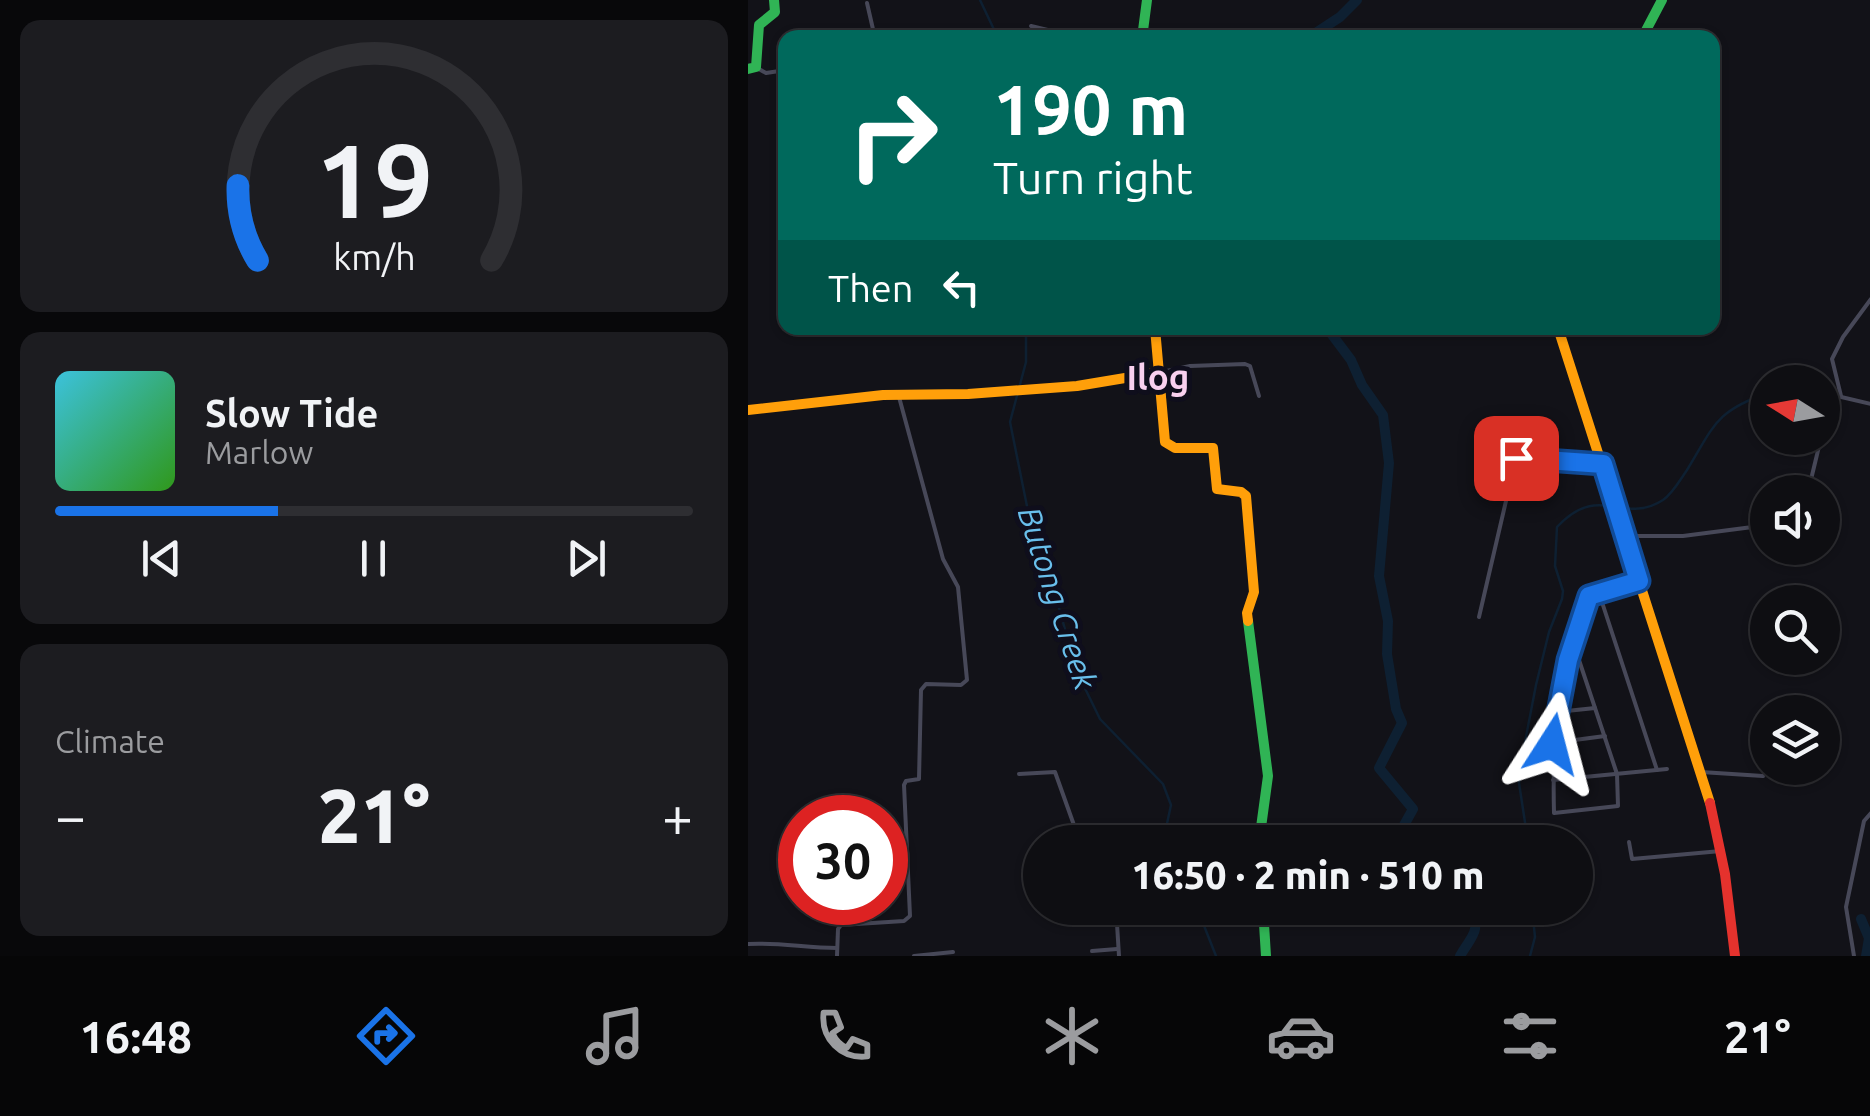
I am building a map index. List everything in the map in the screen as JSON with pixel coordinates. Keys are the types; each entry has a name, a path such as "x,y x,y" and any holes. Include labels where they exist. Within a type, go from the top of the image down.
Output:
{"street":[{"path":"774,0 775,12 759,25 752,68 766,73 778,71"},
{"path":"1143,30 1147,0"},
{"path":"1646,30 1662,0"},
{"path":"867,3 873,30"},
{"path":"1031,26 1048,30"},
{"path":"1870,299 1842,337 1832,359 1841,396 1870,404"},
{"path":"1156,335 1164,442 1175,448 1212,448 1217,489 1246,496 1254,592 1246,613 1268,776 1261,825"},
{"path":"1560,335 1701,772 1721,851 1735,956"},
{"path":"748,410 883,395 1126,380 1190,366 1244,364 1250,366 1259,396"},
{"path":"838,956 841,924 904,921 910,916 904,785 919,779 921,690 926,684 961,684 967,680 958,587 942,559 899,397"},
{"path":"1479,617 1516,458 1603,464"},
{"path":"1625,536 1683,536 1750,527"},
{"path":"1573,642 1617,774 1618,806 1554,813 1552,744 1556,712 1573,642 1589,596 1639,581"},
{"path":"1599,592 1656,770"},
{"path":"1568,660 1578,656"},
{"path":"1556,712 1595,708"},
{"path":"1552,744 1605,736"},
{"path":"1553,780 1667,769"},
{"path":"1019,774 1056,772 1074,825"},
{"path":"1701,772 1750,775"},
{"path":"1854,956 1846,907 1864,821 1870,813"},
{"path":"1629,842 1632,858 1721,851"},
{"path":"1092,951 1119,952 1117,925"},
{"path":"1263,925 1266,956"},
{"path":"748,944 776,942 795,948 837,948"},
{"path":"914,956 954,952"}],"waterway":[{"name":"Butong Creek","path":"980,0 994,30"},
{"path":"1320,30 1357,0"},
{"name":"Butong Creek","path":"1026,335 1026,362 1010,422 1032,531 1054,590 1077,672 1100,719 1163,784 1171,805 1167,825"},
{"path":"1332,335 1383,415 1389,463 1379,576 1388,621 1387,654 1402,723 1379,768 1413,809 1404,825"},
{"path":"1525,825 1520,768 1536,685 1563,591 1555,566 1557,527 1586,507 1636,509 1663,500 1718,422 1750,400"},
{"path":"1861,919 1869,938 1866,956"},
{"name":"Butong Creek","path":"1204,925 1216,956"},
{"path":"1460,956 1475,925"},
{"path":"1530,956 1534,925"}],"traffic: fast":[{"path":"748,69 756,67 759,25 775,12 774,0"},
{"path":"1143,30 1147,0"},
{"path":"1646,30 1662,0"},
{"path":"1248,621 1268,776 1261,825"},
{"path":"1264,925 1266,956"}],"traffic: slow":[{"path":"1156,335 1165,442 1175,448 1213,448 1217,489 1246,496 1254,592 1248,621"},
{"path":"1560,335 1710,803"},
{"path":"748,410 883,395 1077,386 1161,372"}],"traffic: jam":[{"path":"1710,803 1725,874 1735,956"}],"district":[{"name":"Ilog","path":"1158,377"}],"route":[{"path":"1516,458 1603,464 1639,581 1589,596 1568,660 1552,744"}]}
